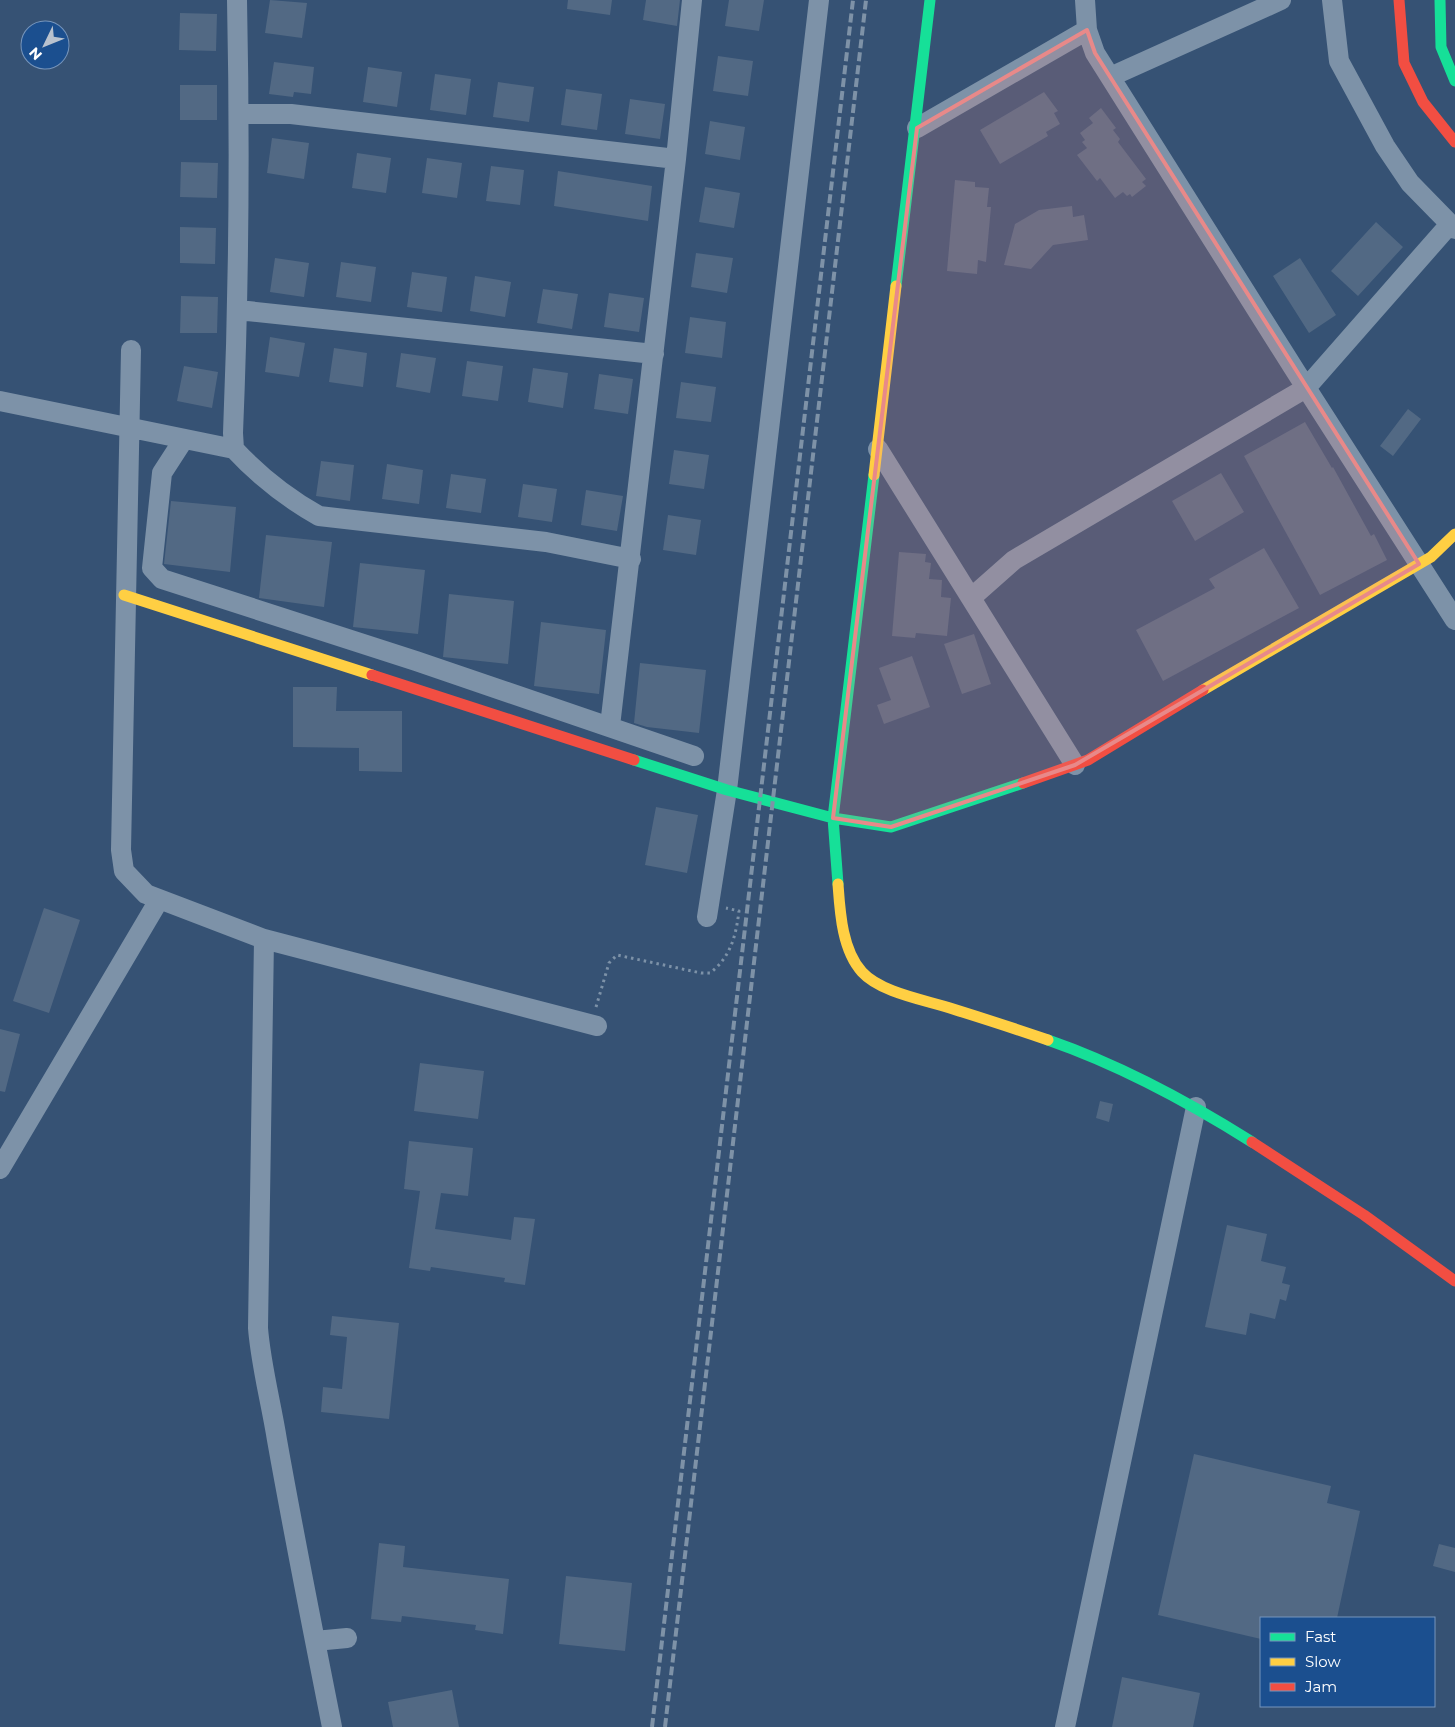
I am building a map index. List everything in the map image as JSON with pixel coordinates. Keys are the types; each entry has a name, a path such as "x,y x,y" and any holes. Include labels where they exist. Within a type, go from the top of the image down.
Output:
{"street":[{"path":"234,449 238,310 239,114 237,0"},
{"path":"610,726 654,354 692,0"},
{"path":"708,910 727,790 819,0"},
{"path":"930,0 917,128 833,818 845,940 854,961 863,973 877,982 903,993 1064,1045 1124,1070 1196,1106 1338,1196 1401,1239 1455,1281"},
{"path":"1085,0 1087,30 1095,53 1455,620"},
{"path":"1110,77 1281,0"},
{"path":"971,598 1014,560 1306,388 1453,226 1410,183 1385,146 1338,61 1332,0"},
{"path":"1400,0 1404,62 1422,102 1455,142"},
{"path":"1440,0 1441,47 1455,81"},
{"path":"917,128 1087,30"},
{"path":"239,114 291,114 676,159"},
{"path":"238,310 654,354"},
{"path":"130,350 124,594 121,850 124,871 146,894 264,939 597,1018"},
{"path":"0,401 234,449 253,470 295,502 319,516 546,542 630,559"},
{"path":"184,439 162,473 152,568 162,579 610,726 694,756"},
{"path":"878,449 1075,765"},
{"path":"124,594 727,790 833,818 891,828 1088,760 1257,657 1432,557 1455,534"},
{"path":"0,1169 159,900"},
{"path":"264,939 258,1328 261,1362 271,1400 332,1727"},
{"path":"1065,1727 1196,1106"},
{"path":"315,1641 347,1638"}],"path":[{"path":"597,1018 607,967 612,957 624,955 701,973 710,973 723,960 730,949 736,935 739,911 708,910"}],"highlighted area":[{"path":"1087,30 1095,53 1419,564 1075,765 891,827 833,818 917,128"}],"building":[{"path":"270,0 307,3 302,38 265,33"},
{"path":"568,0 612,0 610,15 567,9"},
{"path":"646,0 680,0 677,26 643,20"},
{"path":"729,0 764,0 759,31 725,26"},
{"path":"180,13 217,14 216,51 179,50"},
{"path":"718,56 753,61 748,96 713,91"},
{"path":"274,62 314,67 311,94 294,92 293,97 269,94"},
{"path":"368,67 402,72 397,107 363,102"},
{"path":"435,74 471,79 466,115 430,110"},
{"path":"498,82 534,87 529,122 493,117"},
{"path":"180,85 217,85 217,120 180,120"},
{"path":"566,89 602,94 597,130 561,125"},
{"path":"1044,92 1058,111 1054,113 1060,124 1046,132 1048,136 1000,164 980,130"},
{"path":"630,99 665,104 660,139 625,134"},
{"path":"1101,108 1116,128 1113,130 1120,139 1118,142 1146,179 1142,182 1146,186 1132,197 1130,194 1127,196 1123,192 1115,198 1100,178 1097,181 1077,155 1087,148 1082,142 1085,140 1080,133 1093,123 1089,118"},
{"path":"710,121 745,127 740,160 705,154"},
{"path":"272,138 309,143 304,179 267,173"},
{"path":"357,153 391,158 386,193 352,188"},
{"path":"427,158 462,163 457,198 422,193"},
{"path":"181,162 218,163 217,198 180,197"},
{"path":"491,166 524,170 520,205 486,201"},
{"path":"558,171 652,186 648,221 554,206"},
{"path":"955,180 975,182 975,187 989,188 987,207 991,207 986,262 978,260 977,274 947,271"},
{"path":"705,187 740,193 734,228 699,222"},
{"path":"1072,206 1073,217 1084,215 1088,240 1053,245 1031,269 1004,265 1015,224 1039,210"},
{"path":"1376,222 1403,247 1358,296 1331,271"},
{"path":"180,227 216,228 215,264 180,263"},
{"path":"696,253 733,258 727,293 691,287"},
{"path":"275,258 309,263 304,297 270,292"},
{"path":"1300,258 1336,315 1309,333 1273,276"},
{"path":"341,262 376,267 371,302 336,297"},
{"path":"412,272 447,277 442,312 407,307"},
{"path":"475,276 511,282 505,317 470,311"},
{"path":"543,289 578,294 572,329 537,323"},
{"path":"609,293 644,298 639,332 604,327"},
{"path":"181,296 218,297 217,333 180,333"},
{"path":"690,317 726,322 722,358 685,353"},
{"path":"270,337 305,343 299,377 265,372"},
{"path":"334,348 367,353 363,387 329,382"},
{"path":"401,353 436,358 430,393 396,387"},
{"path":"467,361 503,366 498,401 462,396"},
{"path":"184,366 218,372 212,408 177,401"},
{"path":"533,368 568,373 563,408 528,402"},
{"path":"599,374 633,379 628,414 594,409"},
{"path":"681,382 716,387 711,422 676,418"},
{"path":"1408,409 1421,419 1393,456 1380,446"},
{"path":"1305,422 1333,467 1371,536 1374,534 1387,560 1320,595 1244,456"},
{"path":"674,450 709,455 704,489 669,484"},
{"path":"321,461 354,465 350,501 316,496"},
{"path":"387,464 423,470 419,504 382,499"},
{"path":"1221,473 1244,512 1195,541 1172,501"},
{"path":"451,474 486,479 481,513 446,508"},
{"path":"523,484 557,489 552,522 518,517"},
{"path":"586,490 623,496 617,531 581,525"},
{"path":"171,501 236,507 230,572 164,564"},
{"path":"668,515 701,520 696,555 663,550"},
{"path":"266,535 332,542 324,607 259,598"},
{"path":"1264,548 1299,608 1163,681 1136,630 1215,588 1209,579"},
{"path":"899,552 926,554 925,562 931,563 929,579 942,580 941,597 951,598 947,636 916,633 915,638 892,636"},
{"path":"360,563 425,570 418,634 353,627"},
{"path":"449,594 514,601 508,664 443,657"},
{"path":"541,622 606,630 599,694 534,686"},
{"path":"974,634 991,684 962,694 944,644"},
{"path":"912,656 930,707 884,724 877,705 891,700 879,668"},
{"path":"640,663 706,670 699,733 647,727 634,723"},
{"path":"293,687 337,687 336,711 402,711 402,772 359,771 359,748 293,747"},
{"path":"656,807 698,815 687,873 645,865"},
{"path":"44,908 80,920 49,1013 13,1001"},
{"path":"0,1029 20,1034 5,1092 0,1091"},
{"path":"420,1063 484,1071 478,1119 414,1111"},
{"path":"1100,1101 1113,1104 1109,1122 1096,1118"},
{"path":"409,1141 473,1148 468,1196 441,1193 435,1229 511,1240 514,1217 535,1219 525,1285 504,1282 505,1278 431,1267 430,1271 409,1268 420,1191 404,1189"},
{"path":"1227,1225 1267,1234 1261,1261 1286,1267 1282,1283 1290,1285 1286,1301 1280,1299 1275,1319 1250,1313 1246,1335 1205,1327"},
{"path":"332,1316 399,1323 389,1419 321,1412 323,1387 342,1389 347,1337 330,1335"},
{"path":"1194,1454 1331,1486 1327,1503 1360,1511 1337,1617 1260,1617 1260,1639 1158,1615"},
{"path":"379,1543 405,1546 403,1567 509,1579 503,1634 475,1630 476,1625 402,1616 401,1622 371,1619"},
{"path":"1439,1544 1455,1548 1455,1572 1433,1566"},
{"path":"566,1576 632,1583 625,1651 559,1644"},
{"path":"1122,1677 1200,1693 1193,1727 1112,1727"},
{"path":"452,1690 459,1727 393,1727 388,1702"}],"railway":[{"path":"652,1727 853,0"},
{"path":"665,1727 866,0"}],"traffic: fast":[{"path":"896,286 930,0"},
{"path":"1440,0 1441,47 1455,81"},
{"path":"838,884 833,818 874,475"},
{"path":"634,760 727,790 833,818 891,827 1023,783"},
{"path":"1048,1040 1127,1072 1203,1112 1252,1142"}],"traffic: slow":[{"path":"874,475 896,286"},
{"path":"1203,690 1431,557 1455,534"},
{"path":"124,595 372,675"},
{"path":"838,884 841,918 846,942 855,963 870,979 892,991 1048,1040"}],"traffic: jam":[{"path":"1399,0 1404,63 1423,102 1455,142"},
{"path":"372,675 634,760"},
{"path":"1023,783 1088,760 1203,690"},
{"path":"1252,1142 1364,1215 1455,1281"}]}
